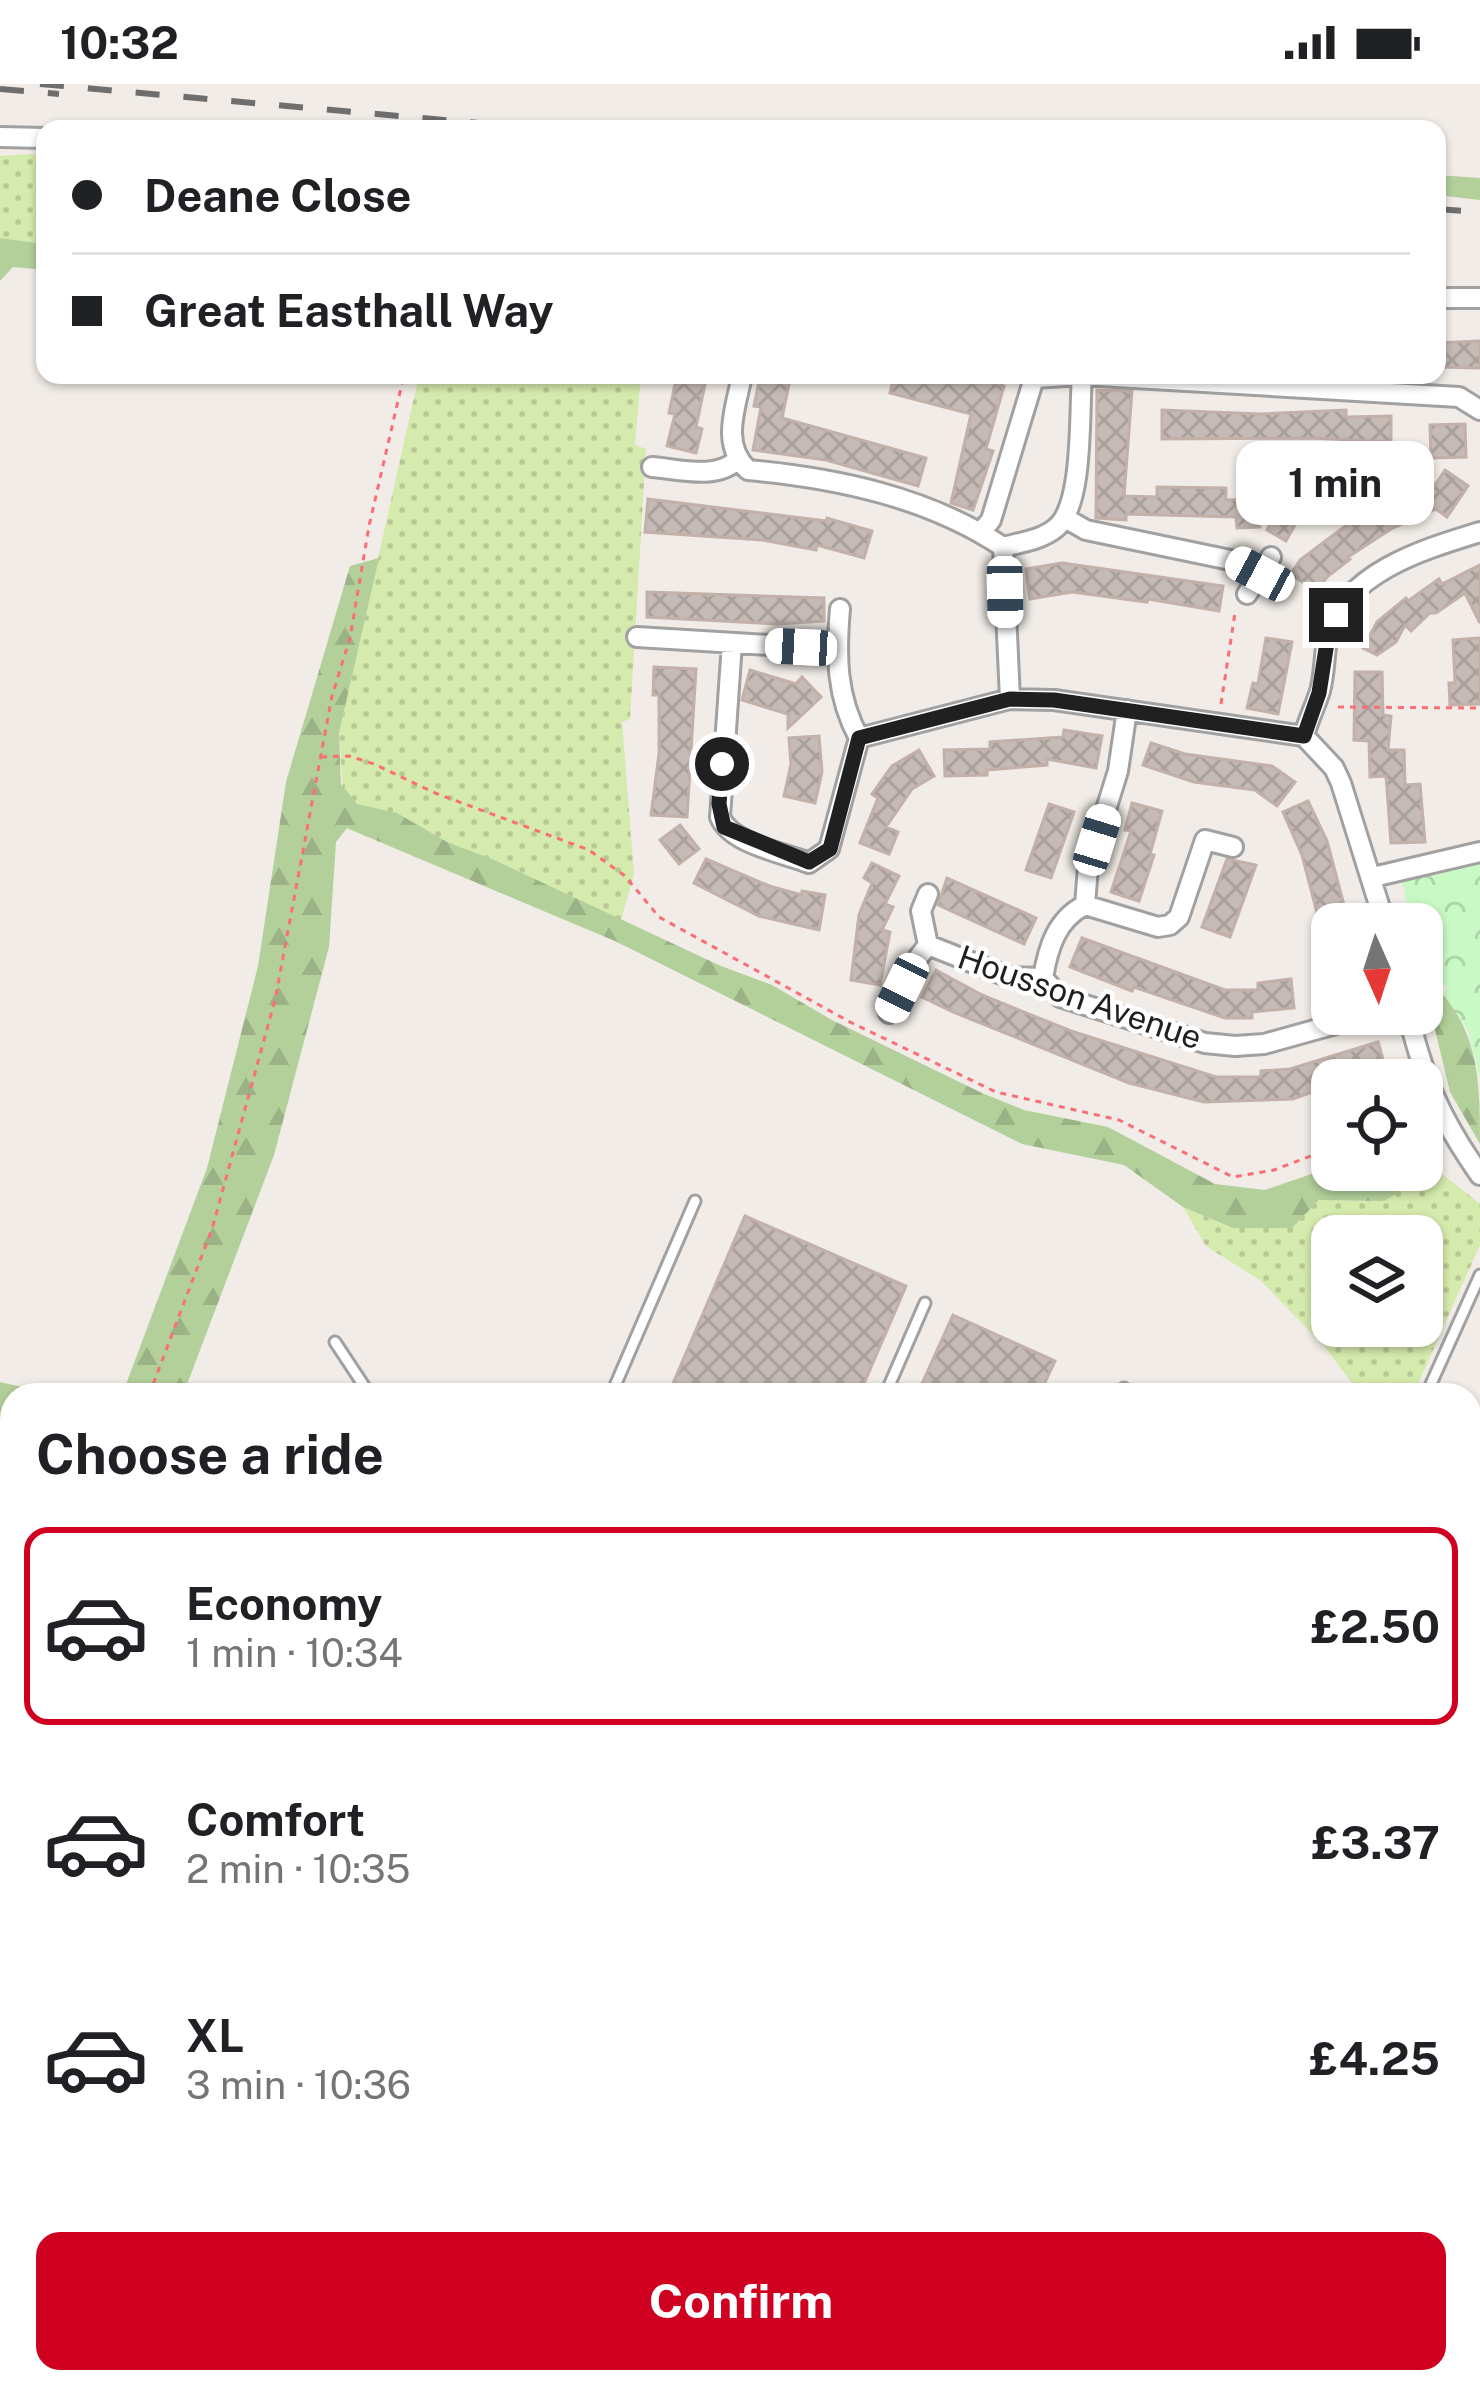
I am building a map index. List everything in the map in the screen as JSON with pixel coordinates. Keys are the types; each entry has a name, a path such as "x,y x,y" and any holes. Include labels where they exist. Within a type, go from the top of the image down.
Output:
{"street":[{"path":"0,136 36,138"},
{"path":"1446,298 1480,298"},
{"path":"741,384 731,444 737,460 748,470 860,486 981,532 1003,547 1040,538 1065,518 1074,490 1081,384"},
{"path":"981,532 991,520 1030,384"},
{"path":"1236,384 1459,397 1480,410"},
{"path":"652,467 714,472 727,470 737,460"},
{"path":"1065,518 1086,530 1266,566 1246,594"},
{"path":"1304,736 1319,693 1328,636 1347,598 1369,579 1405,560 1480,532"},
{"path":"1003,547 1010,699"},
{"path":"732,643 719,804 724,827 809,862 830,849 859,738 838,678 840,609"},
{"path":"638,637 836,650"},
{"path":"859,738 1010,699 1054,700 1304,736 1334,768 1380,903"},
{"path":"1085,905 1088,867 1118,770 1127,710"},
{"path":"1043,977 1062,920 1085,905 1158,927 1170,925 1179,917 1205,839 1234,847"},
{"path":"1373,877 1480,852"},
{"name":"Housson Avenue","path":"889,1013 928,945 921,911 928,894"},
{"name":"Housson Avenue","path":"928,945 1009,976 1043,977 1060,997 1205,1042 1264,1044 1311,1031"},
{"path":"1414,1035 1448,1131 1480,1175"}],"lane":[{"path":"616,1383 694,1201"},
{"path":"1431,1383 1480,1275"},
{"path":"890,1383 925,1303"},
{"path":"335,1342 362,1383"}],"path":[{"path":"154,1383 212,1229 275,1000 402,384"},
{"path":"1219,724 1236,602 1246,594"},
{"path":"1328,710 1332,698 1336,706 1480,708"},
{"path":"322,757 349,756 374,764 435,793 590,850 625,876 659,917 833,1013 996,1092 1119,1120 1233,1177 1274,1170 1311,1156"}],"green space":[{"path":"36,155 36,243 0,238 0,156"},
{"path":"1446,176 1480,178 1480,200 1446,196"},
{"path":"0,238 36,243 36,269 13,267 0,281"},
{"path":"417,384 640,384 635,445 646,449 630,719 622,722 634,874 615,941 346,828 339,733"},
{"path":"379,558 339,733 341,784 357,804 397,813 447,842 772,985 832,1020 982,1093 1024,1110 1108,1127 1215,1184 1265,1190 1311,1174 1311,1191 1401,1191 1384,1201 1319,1200 1292,1228 1233,1228 1183,1207 1124,1165 1022,1144 615,941 347,828 336,842 329,947 274,1155 188,1383 126,1383 207,1168 258,966 286,782 350,566"},
{"path":"1480,863 1480,1078 1468,1030 1444,995 1448,986 1443,986 1443,903 1407,903 1401,875"},
{"path":"1443,996 1471,1047 1480,1144 1450,1092 1436,1035 1443,1035"},
{"path":"1443,1175 1480,1204 1480,1245 1443,1328 1443,1215 1311,1215 1311,1333 1261,1281 1206,1246 1183,1207 1233,1228 1319,1200 1384,1201 1394,1191 1443,1191"},
{"path":"1325,1347 1434,1347 1418,1383 1352,1383"}],"building":[{"path":"1480,341 1480,368 1446,367 1446,343"},
{"path":"675,384 705,384 696,453 667,446 675,414 669,413"},
{"path":"759,384 789,384 782,418 926,458 918,486 826,460 753,450 761,407 754,406"},
{"path":"892,384 1004,386 986,449 993,451 973,510 951,503 971,414 890,393"},
{"path":"1097,390 1132,391 1124,496 1157,497 1157,487 1226,488 1226,500 1260,499 1260,527 1237,528 1236,517 1126,514 1126,520 1096,518"},
{"path":"1162,410 1260,414 1346,410 1346,417 1391,416 1391,442 1162,439"},
{"path":"1465,424 1466,457 1431,458 1430,425"},
{"path":"1445,470 1468,486 1447,517 1436,509 1391,529 1348,557 1317,592 1291,574 1300,560 1368,509 1411,491 1419,509"},
{"path":"648,499 827,518 872,531 864,558 817,545 816,550 762,540 645,532"},
{"path":"1281,503 1301,514 1286,541 1267,530"},
{"path":"1062,563 1223,586 1219,611 1072,592 1030,599 1026,569"},
{"path":"1480,565 1480,623 1465,593 1430,613 1411,631 1405,625 1396,642 1377,655 1363,648 1377,622 1406,598 1439,579 1442,584"},
{"path":"647,592 824,598 824,621 776,624 647,617"},
{"path":"1266,638 1292,642 1278,714 1247,708 1253,683 1258,684"},
{"path":"1480,638 1480,704 1450,705 1449,683 1455,683 1453,640"},
{"path":"654,667 696,669 687,817 651,815 659,754"},
{"path":"750,670 796,684 802,677 821,697 788,728 788,714 742,700"},
{"path":"1355,672 1382,672 1383,715 1391,716 1388,750 1404,750 1405,785 1420,784 1425,842 1391,843 1386,776 1370,777 1369,741 1354,740"},
{"path":"1064,730 1102,736 1096,768 1047,759 1047,765 987,770 987,775 945,776 944,750 990,749 990,742 1063,737"},
{"path":"819,736 822,772 815,803 784,796 791,764 789,738"},
{"path":"1151,743 1185,754 1272,766 1295,782 1277,806 1255,790 1194,782 1143,765"},
{"path":"919,750 934,776 912,789 886,827 898,832 889,854 860,843 878,798 872,794 892,766"},
{"path":"1308,801 1327,841 1343,903 1315,903 1302,855 1283,812"},
{"path":"1132,803 1162,811 1139,901 1111,892 1131,831 1125,830"},
{"path":"1049,804 1074,812 1051,878 1026,870"},
{"path":"680,825 699,849 679,864 660,840"},
{"path":"706,859 769,886 802,895 802,891 825,895 819,930 759,916 694,883"},
{"path":"1227,859 1256,865 1230,937 1202,927"},
{"path":"872,863 899,876 885,904 893,907 882,930 890,932 880,985 851,980 859,915 872,883 864,878"},
{"path":"947,878 1036,918 1024,944 938,905"},
{"path":"1082,938 1225,990 1258,990 1258,983 1291,979 1294,1008 1252,1012 1252,1018 1225,1018 1134,987 1132,991 1070,967"},
{"path":"936,970 982,995 1071,1031 1216,1077 1261,1077 1261,1071 1311,1063 1311,1093 1293,1099 1204,1102 1129,1083 922,997"},
{"path":"1378,1042 1383,1059 1323,1059"},
{"path":"745,1216 906,1286 864,1383 673,1383"},
{"path":"953,1315 1055,1361 1045,1383 922,1383"}],"railway":[{"path":"40,84 444,120"},
{"path":"0,89 59,94"},
{"path":"1446,210 1480,212"}],"route":[{"path":"722,764 719,804 724,827 809,862 830,849 859,738 970,707 1010,699 1054,700 1304,736 1336,615"}]}
